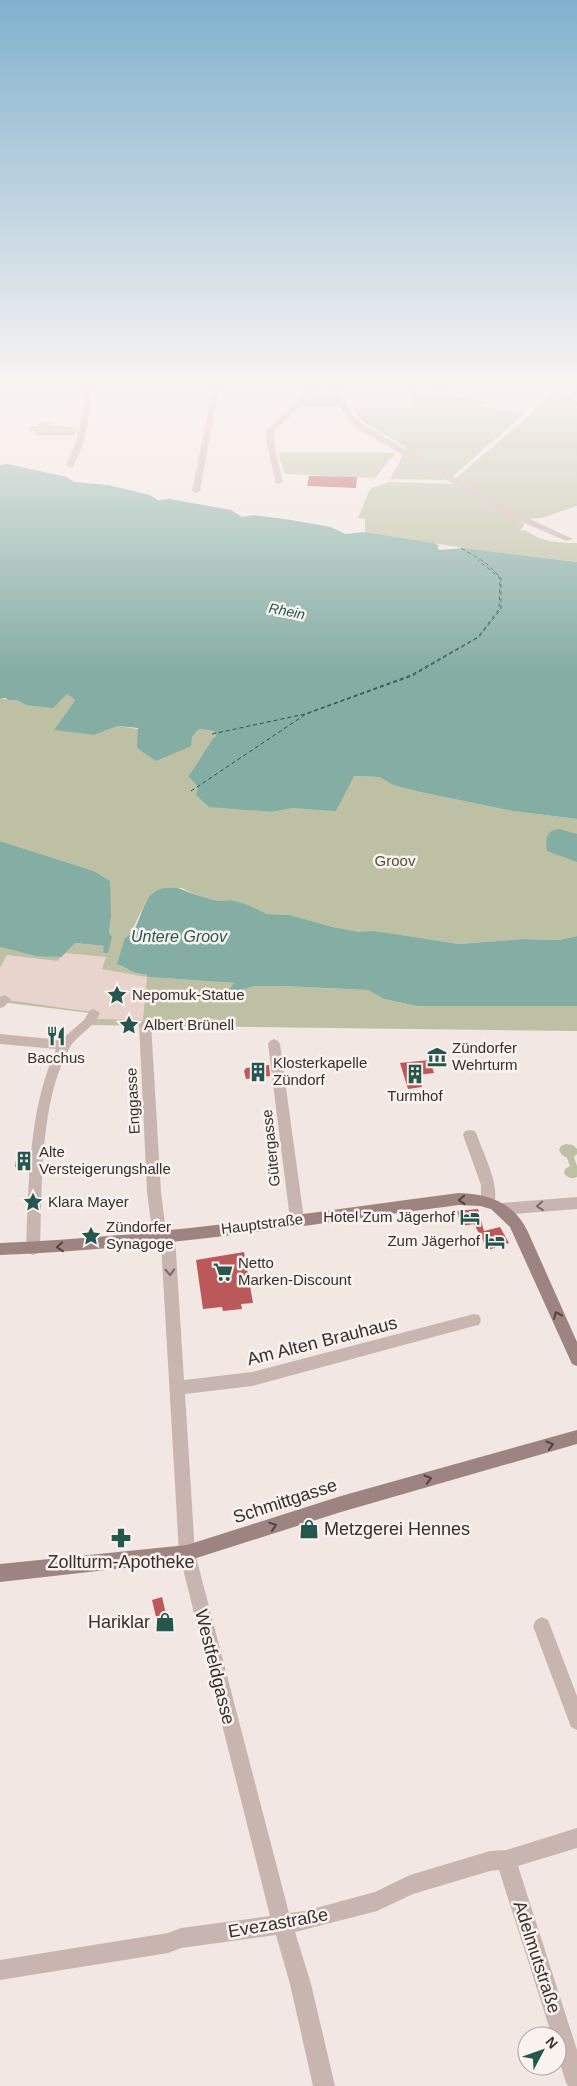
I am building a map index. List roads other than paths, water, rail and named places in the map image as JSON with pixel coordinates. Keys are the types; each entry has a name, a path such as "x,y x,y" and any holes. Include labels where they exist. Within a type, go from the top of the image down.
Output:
{"main road":[{"name":"Hauptstraße","path":"0,1249 33,1249 164,1238 459,1199 488,1202 510,1215 521,1232 577,1359"},
{"name":"Schmittgasse","path":"0,1574 187,1553 341,1504 577,1436"}],"street":[{"path":"196,491 198,479"},
{"path":"453,479 512,514 569,539"},
{"path":"33,1249 42,1118 50,1080 64,1045 87,1026 94,1013"},
{"name":"Enggasse","path":"145,1023 154,1192 164,1238"},
{"path":"0,1039 64,1045"},
{"name":"Gütergasse","path":"274,1044 297,1219"},
{"path":"470,1134 488,1185 488,1202"},
{"path":"502,1209 577,1203"},
{"name":"Westfeldgasse","path":"164,1238 172,1308 187,1553 282,1924 293,1954 303,1992 324,2086"},
{"name":"Am Alten Brauhaus","path":"177,1388 252,1379 474,1320"},
{"path":"542,1626 577,1721"},
{"name":"Evezastraße","path":"0,1970 120,1952 168,1943 181,1938 305,1922 368,1904 410,1885 490,1861 506,1860 577,1838"},
{"name":"Adelmutstraße","path":"506,1860 577,2082"}],"water":[{"name":"Rhein","path":"0,479 70,479 74,482 108,485 150,495 158,500 170,499 231,510 242,517 253,515 285,519 331,527 345,534 365,532 434,543 440,546 437,547 439,550 464,548 577,562 577,819 513,811 420,792 393,785 379,777 354,776 336,811 293,808 272,812 209,807 196,795 198,787 188,776 216,736 214,731 199,729 192,737 191,746 156,761 137,748 138,728 118,726 94,735 54,730 75,700 67,694 53,708 26,705 6,698 0,699"},
{"path":"559,829 577,834 577,862 547,851 547,836 551,831"},
{"path":"0,841 94,871 110,881 111,917 109,933 112,937 108,953 103,953 104,946 75,943 61,957 35,956 0,947"},
{"name":"Untere Groov","path":"163,888 178,888 218,901 230,900 245,904 267,914 290,915 333,927 360,932 372,931 459,944 522,939 559,940 577,936 577,1006 417,1006 384,999 368,990 281,986 255,986 226,994 234,983 148,977 146,974 133,972 117,964 125,938 135,929 147,900 152,894"}],"place":[{"name":"Nepomuk-Statue","path":"117,995"},
{"name":"Albert Brünell","path":"129,1025"},
{"name":"Bacchus","path":"56,1036"},
{"name":"Zündorfer Wehrturm","path":"437,1057"},
{"name":"Klosterkapelle Zündorf","path":"258,1072"},
{"name":"Turmhof","path":"415,1074"},
{"name":"Alte Versteigerungshalle","path":"24,1161"},
{"name":"Klara Mayer","path":"33,1202"},
{"name":"Hotel Zum Jägerhof","path":"470,1217"},
{"name":"Zündorfer Synagoge","path":"91,1236"},
{"name":"Zum Jägerhof","path":"495,1241"},
{"name":"Netto Marken-Discount","path":"223,1272"},
{"name":"Metzgerei Hennes","path":"309,1529"},
{"name":"Zollturm-Apotheke","path":"121,1538"},
{"name":"Hariklar","path":"165,1622"}],"park label":[{"name":"Groov","path":"395,861"}]}
